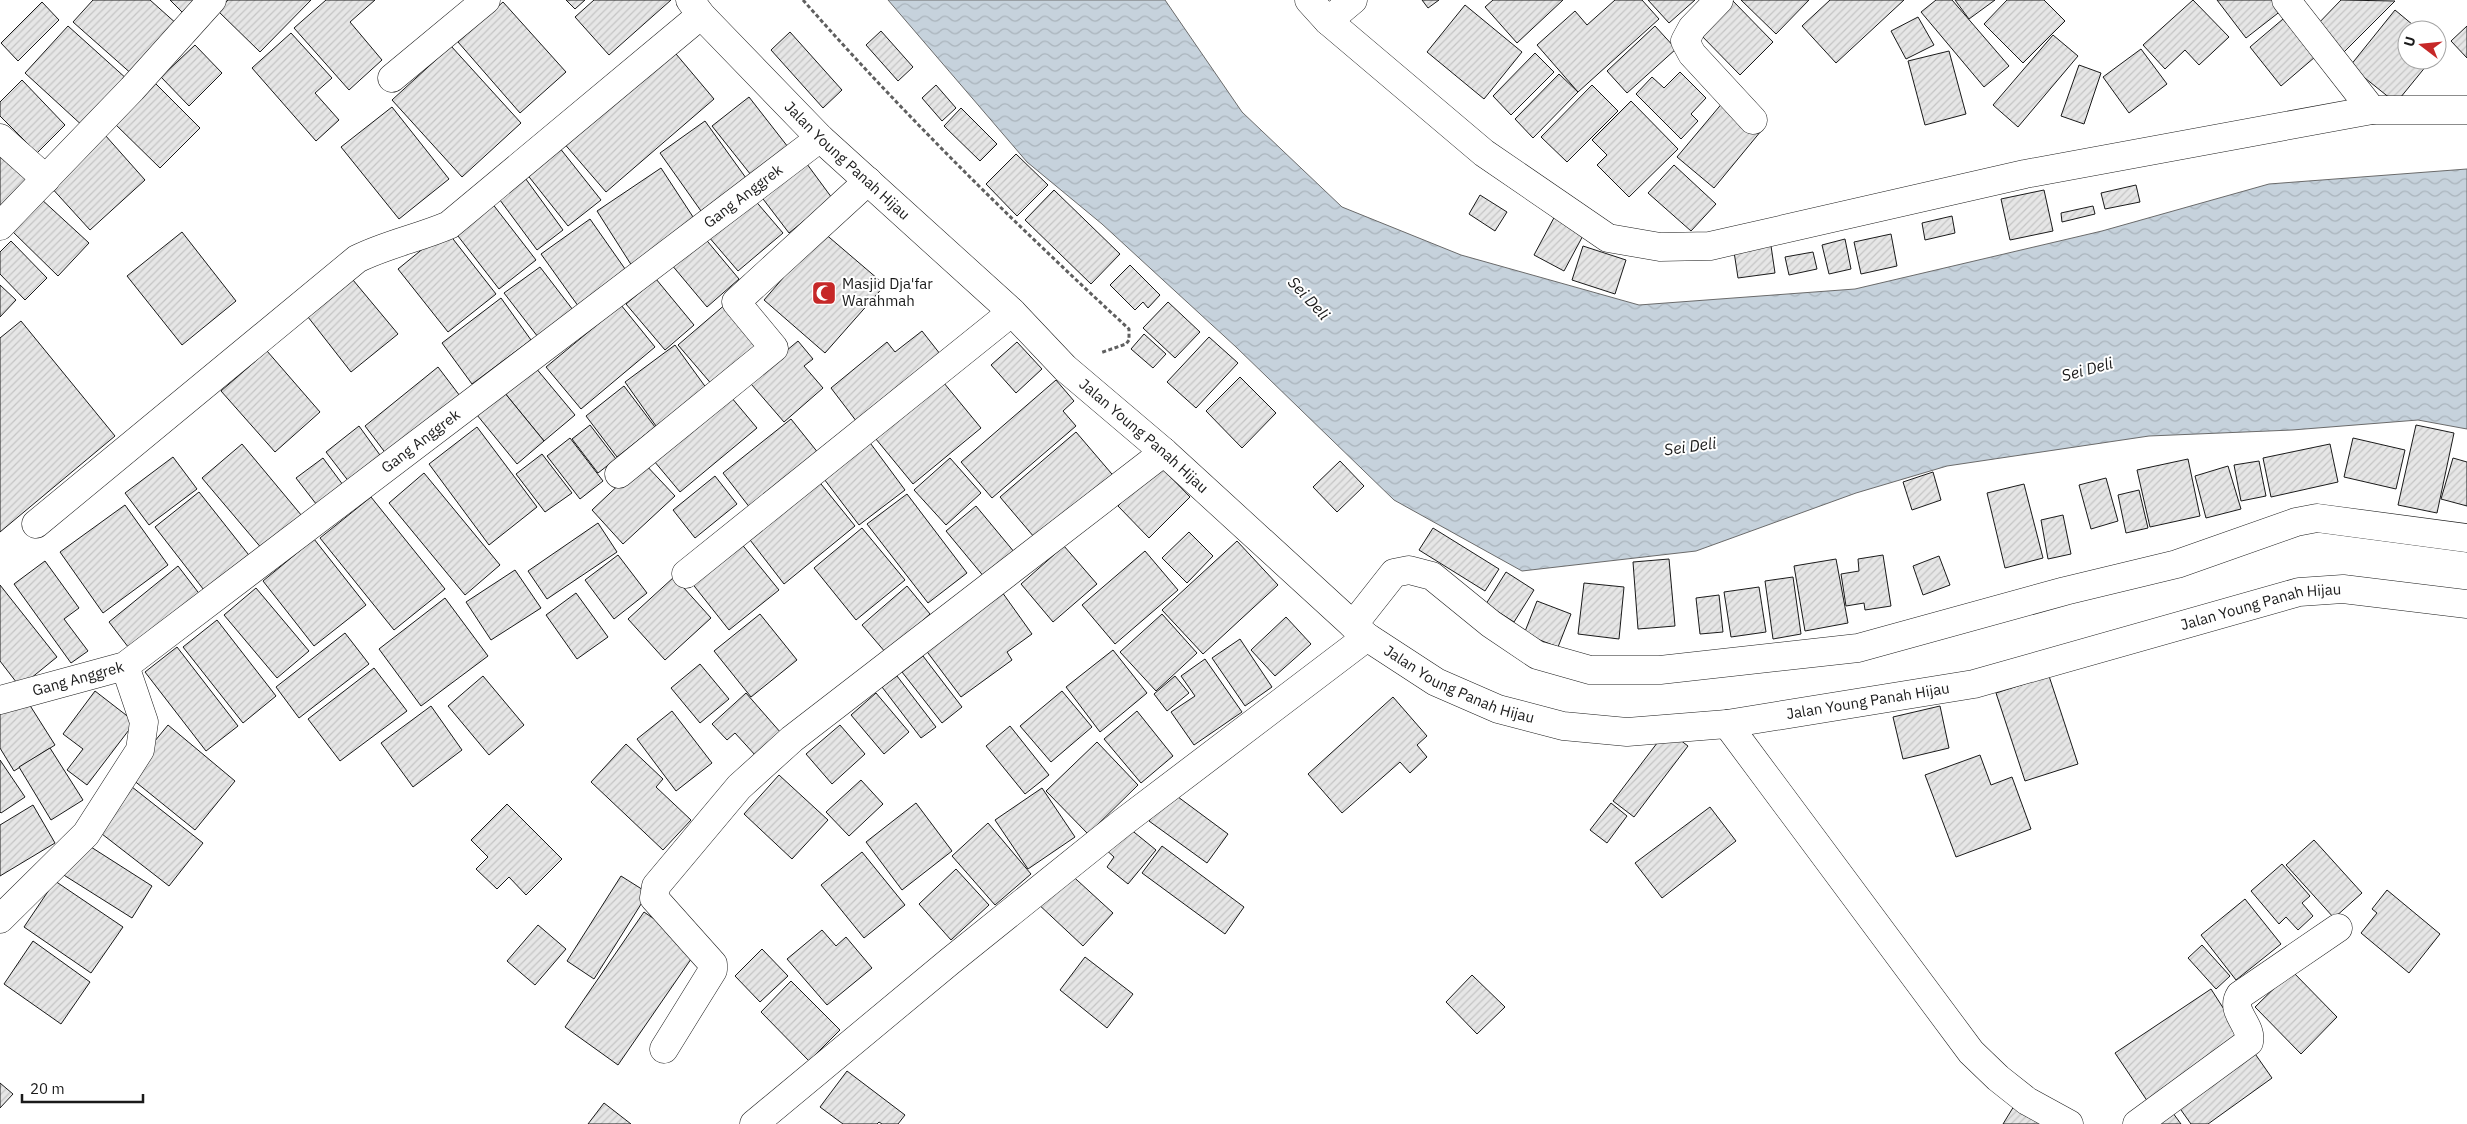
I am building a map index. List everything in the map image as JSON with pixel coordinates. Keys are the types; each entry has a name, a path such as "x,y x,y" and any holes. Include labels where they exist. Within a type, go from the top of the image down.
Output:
{"street":[{"path":"0,226 132,89 212,0"},
{"path":"392,78 486,0"},
{"path":"1309,0 1328,21 1484,153 1608,238 1660,247 1710,246 2024,174 2372,110 2467,110"},
{"path":"1328,21 1353,0"},
{"path":"1720,0 1692,28 1685,41 1692,54 1753,120"},
{"path":"2286,0 2372,110"},
{"path":"36,524 357,259 382,247 424,236 449,224 696,8"},
{"name":"Jalan Young Panah Hijau","path":"696,8 820,138 1012,312 1065,368 1164,452 1360,631 1436,682 1498,708 1563,726 1627,732 1727,724 1974,684 2299,592 2343,589 2467,604"},
{"path":"0,138 46,179"},
{"name":"Gang Anggrek","path":"0,700 125,666 820,138"},
{"path":"620,474 774,348 736,302 868,181"},
{"path":"686,574 1012,312"},
{"path":"664,1049 714,970 713,964 654,898 656,886 662,878 739,787 792,739 1164,452"},
{"path":"754,1124 942,968 1360,631 1394,573 1409,570 1432,576 1491,624 1537,656 1590,670 1660,670 1858,648 2065,591 2176,564 2296,522 2317,518 2467,538"},
{"path":"0,919 86,834 140,750 144,722 125,666"},
{"path":"1727,724 1971,1052 1998,1078 2027,1101 2069,1124"},
{"path":"2137,1124 2249,1042 2251,1035 2236,1008 2236,1001 2240,995 2338,928"}],"path":[{"path":"803,0 860,64 1007,216 1129,329 1130,340 1126,344 1065,368"}],"water":[{"name":"Sei Deli","path":"888,0 1165,0 1242,112 1342,207 1461,255 1639,305 1855,289 2102,231 2269,184 2467,169 2467,429 2418,420 2292,430 2149,436 1947,466 1856,493 1696,551 1522,571 1394,500 1236,347 1102,224 1027,162"}],"building":[{"path":"93,0 150,0 178,25 134,76 73,22"},
{"path":"170,0 194,0 182,12"},
{"path":"228,0 311,0 260,52 218,11"},
{"path":"326,0 375,0 350,22 382,60 349,90 294,28"},
{"path":"566,0 585,0 575,9"},
{"path":"594,0 671,0 609,55 575,17"},
{"path":"1422,0 1439,0 1428,8"},
{"path":"1493,0 1563,0 1517,43 1485,7"},
{"path":"1615,0 1642,0 1659,19 1578,92 1537,45 1575,11 1587,25"},
{"path":"1648,0 1695,0 1669,23"},
{"path":"1732,0 1773,42 1740,75 1698,32"},
{"path":"1741,0 1809,0 1776,34"},
{"path":"1830,0 1904,0 1836,63 1802,26"},
{"path":"1936,0 1952,0 2009,66 1984,87 1921,12"},
{"path":"1955,0 1995,0 1969,19"},
{"path":"2007,0 2044,0 2065,21 2023,63 1984,24"},
{"path":"2193,0 2229,37 2199,65 2185,50 2165,69 2143,45"},
{"path":"2217,0 2275,0 2282,10 2246,38"},
{"path":"2341,0 2395,1 2341,55 2314,28"},
{"path":"42,2 59,20 18,61 1,43"},
{"path":"503,2 566,72 520,113 458,42"},
{"path":"1465,5 1522,52 1484,99 1427,52"},
{"path":"2395,10 2407,20 2397,20 2397,70 2423,70 2396,103 2350,66"},
{"path":"1918,17 1934,45 1906,59 1891,31"},
{"path":"2283,19 2315,57 2281,86 2250,47"},
{"path":"68,26 128,80 85,128 25,73"},
{"path":"1655,26 1676,49 1627,93 1607,71"},
{"path":"2467,26 2467,58 2451,41"},
{"path":"881,31 913,67 898,81 866,45"},
{"path":"790,32 842,90 823,108 771,50"},
{"path":"291,33 332,78 315,93 339,120 316,141 252,68"},
{"path":"2053,35 2078,56 2018,127 1993,105"},
{"path":"195,45 222,73 189,106 161,77"},
{"path":"451,46 521,123 462,177 392,100"},
{"path":"671,48 714,99 606,192 562,141"},
{"path":"2141,49 2167,84 2129,113 2103,77"},
{"path":"1949,51 1966,114 1925,125 1908,61"},
{"path":"1535,53 1554,72 1511,115 1493,96"},
{"path":"2079,65 2101,73 2084,124 2061,116"},
{"path":"1680,72 1706,98 1691,114 1698,121 1681,139 1636,94 1652,77 1664,88"},
{"path":"1559,74 1578,92 1533,138 1515,119"},
{"path":"22,80 65,125 37,153 0,116 0,102"},
{"path":"153,81 200,128 160,168 113,122"},
{"path":"936,85 956,108 942,121 922,98"},
{"path":"1592,85 1618,111 1567,162 1541,137"},
{"path":"749,97 788,147 751,175 712,126"},
{"path":"1631,101 1678,149 1629,197 1597,165 1607,155 1592,140"},
{"path":"1724,101 1761,131 1714,188 1677,157"},
{"path":"392,107 449,179 399,219 341,147"},
{"path":"961,108 997,144 980,161 944,126"},
{"path":"705,121 746,178 701,211 660,153"},
{"path":"105,135 145,180 90,230 49,185"},
{"path":"559,147 601,200 568,226 526,173"},
{"path":"0,153 29,182 0,210"},
{"path":"1016,154 1048,185 1017,216 986,184"},
{"path":"804,160 832,198 789,233 760,195"},
{"path":"1674,165 1716,204 1691,231 1648,193"},
{"path":"661,168 697,223 632,266 597,211"},
{"path":"520,171 563,230 537,250 494,192"},
{"path":"2136,185 2140,202 2105,209 2101,193"},
{"path":"1054,190 1120,254 1091,284 1025,220"},
{"path":"2044,190 2053,231 2010,240 2001,199"},
{"path":"1480,195 1507,212 1495,231 1469,214"},
{"path":"40,198 89,243 58,276 11,230"},
{"path":"488,198 536,260 499,289 451,227"},
{"path":"753,198 783,233 738,271 708,236"},
{"path":"2093,206 2095,214 2062,222 2061,213"},
{"path":"1556,214 1586,230 1564,271 1534,255"},
{"path":"1952,216 1955,233 1925,240 1922,223"},
{"path":"590,219 630,276 581,310 541,254"},
{"path":"446,230 496,294 448,332 398,269"},
{"path":"182,232 236,301 182,345 127,276"},
{"name":"Masjid Dja'far Warahmah","path":"823,232 885,285 825,353 764,300"},
{"path":"1891,234 1897,266 1861,274 1854,242"},
{"path":"703,236 739,279 707,307 671,264"},
{"path":"1770,239 1775,273 1738,278 1733,245"},
{"path":"1845,239 1851,269 1829,274 1822,245"},
{"path":"11,241 47,278 25,300 0,274 0,252"},
{"path":"1583,246 1626,260 1615,294 1572,280"},
{"path":"1813,252 1817,269 1789,275 1785,257"},
{"path":"1130,265 1160,295 1148,308 1143,302 1135,310 1110,285"},
{"path":"540,267 573,310 538,337 504,293"},
{"path":"656,279 694,325 665,350 626,304"},
{"path":"353,280 398,334 351,372 308,317"},
{"path":"0,285 16,300 0,317"},
{"path":"501,298 531,340 472,384 442,343"},
{"path":"1168,302 1200,332 1175,358 1143,328"},
{"path":"727,303 763,345 714,387 678,345"},
{"path":"621,305 655,347 581,409 546,367"},
{"path":"21,321 115,436 0,532 0,338"},
{"path":"922,331 944,359 860,426 831,388 887,342 895,352"},
{"path":"1144,334 1166,354 1153,368 1131,349"},
{"path":"1209,337 1238,363 1196,408 1167,382"},
{"path":"798,341 813,359 804,366 823,388 784,422 745,377 768,366"},
{"path":"1017,342 1042,369 1016,393 991,365"},
{"path":"675,345 707,389 656,426 625,382"},
{"path":"267,351 320,412 275,452 221,391"},
{"path":"438,367 463,400 390,459 365,426"},
{"path":"535,367 575,415 544,441 504,392"},
{"path":"939,377 981,428 913,484 871,433"},
{"path":"1240,377 1276,413 1242,448 1206,411"},
{"path":"1056,380 1074,401 1063,411 1076,426 992,498 961,462"},
{"path":"624,386 655,427 617,457 586,416"},
{"path":"726,391 757,428 680,492 649,455"},
{"path":"504,392 544,441 517,464 477,415"},
{"path":"791,419 823,459 754,513 723,473"},
{"path":"590,425 616,459 598,473 572,439"},
{"path":"2416,425 2454,433 2437,513 2398,505"},
{"path":"359,426 385,462 353,487 326,452"},
{"path":"477,427 537,507 489,545 429,464"},
{"path":"1076,432 1117,480 1040,544 1000,497"},
{"path":"865,436 905,490 859,525 818,471"},
{"path":"570,438 603,481 580,499 547,456"},
{"path":"2353,438 2405,450 2396,489 2344,477"},
{"path":"242,444 302,516 263,550 202,478"},
{"path":"2330,444 2338,482 2271,497 2263,458"},
{"path":"542,454 572,493 545,512 516,474"},
{"path":"173,457 197,489 149,525 125,493"},
{"path":"323,458 346,489 320,509 296,478"},
{"path":"950,458 981,493 946,525 914,490"},
{"path":"2453,458 2467,462 2467,506 2441,499"},
{"path":"2188,459 2200,516 2150,527 2137,470"},
{"path":"1340,461 1364,486 1337,512 1313,487"},
{"path":"2259,461 2266,496 2241,501 2234,465"},
{"path":"643,462 675,496 623,544 592,510"},
{"path":"1159,465 1190,497 1149,538 1118,506"},
{"path":"2228,466 2241,509 2206,518 2195,476"},
{"path":"1933,472 1941,500 1912,510 1903,482"},
{"path":"424,473 500,565 465,595 389,503"},
{"path":"715,476 737,504 695,538 673,510"},
{"path":"2106,478 2118,521 2091,529 2079,485"},
{"path":"817,479 855,526 784,584 747,536"},
{"path":"2024,484 2043,558 2005,568 1987,493"},
{"path":"2139,490 2148,528 2126,533 2118,495"},
{"path":"199,492 252,559 207,594 155,527"},
{"path":"907,494 967,573 928,603 867,524"},
{"path":"371,497 445,589 394,630 320,538"},
{"path":"125,505 168,565 103,613 60,552"},
{"path":"976,506 1015,553 985,578 946,531"},
{"path":"2063,515 2071,554 2048,559 2041,520"},
{"path":"598,523 617,552 547,599 528,571"},
{"path":"862,528 905,580 856,620 814,568"},
{"path":"1433,528 1499,569 1485,591 1419,550"},
{"path":"1189,532 1213,556 1187,583 1162,558"},
{"path":"314,539 366,605 314,646 263,581"},
{"path":"1237,541 1278,585 1203,654 1162,610"},
{"path":"740,542 779,590 729,630 691,582"},
{"path":"1064,546 1097,584 1053,622 1021,584"},
{"path":"1145,551 1178,590 1115,644 1082,605"},
{"path":"618,555 647,593 614,619 585,580"},
{"path":"1883,555 1891,606 1865,610 1864,603 1846,606 1841,574 1859,571 1858,559"},
{"path":"1939,556 1950,585 1923,595 1913,566"},
{"path":"1669,559 1675,626 1638,629 1633,562"},
{"path":"1836,559 1848,623 1805,631 1794,566"},
{"path":"45,561 79,608 64,619 88,651 71,663 14,584"},
{"path":"178,566 201,596 132,652 109,622"},
{"path":"515,570 541,608 491,640 466,602"},
{"path":"1506,572 1534,590 1514,622 1486,604"},
{"path":"674,577 711,618 665,660 628,619"},
{"path":"1793,577 1801,634 1773,639 1765,581"},
{"path":"1584,583 1624,587 1619,639 1578,634"},
{"path":"0,585 57,657 20,687 0,661"},
{"path":"907,586 930,614 886,653 862,625"},
{"path":"1759,587 1766,632 1731,637 1724,592"},
{"path":"256,588 309,651 277,678 224,615"},
{"path":"1002,592 1032,634 1007,652 1012,660 961,697 925,649"},
{"path":"576,593 608,637 577,659 546,615"},
{"path":"1719,595 1723,632 1700,634 1696,598"},
{"path":"445,598 488,656 421,706 379,649"},
{"path":"1537,601 1571,614 1558,647 1524,634"},
{"path":"760,614 797,660 751,697 714,651"},
{"path":"1162,614 1197,653 1156,691 1120,652"},
{"path":"1286,617 1311,644 1275,676 1251,650"},
{"path":"217,620 276,696 243,723 183,647"},
{"path":"345,633 369,664 299,718 276,687"},
{"path":"1240,639 1272,687 1245,706 1212,658"},
{"path":"177,647 238,726 206,751 145,672"},
{"path":"1113,650 1147,693 1100,732 1066,687"},
{"path":"923,656 962,707 942,723 902,672"},
{"path":"1205,659 1242,712 1194,745 1171,712 1195,696 1181,676"},
{"path":"700,664 729,699 700,723 671,688"},
{"path":"374,668 407,711 340,761 308,719"},
{"path":"483,676 524,725 489,755 448,706"},
{"path":"897,676 936,727 921,738 882,687"},
{"path":"1175,676 1189,693 1167,711 1154,694"},
{"path":"2049,676 2078,764 2025,781 1996,693"},
{"path":"95,691 135,722 87,785 67,770 83,749 63,734"},
{"path":"1062,691 1092,727 1051,762 1020,726"},
{"path":"746,693 781,733 756,756 735,733 727,740 712,724"},
{"path":"876,693 909,732 884,754 851,715"},
{"path":"24,696 55,745 14,771 0,748 0,710"},
{"path":"1393,697 1427,736 1417,745 1427,757 1410,773 1400,762 1342,813 1308,774"},
{"path":"431,706 462,750 413,787 381,743"},
{"path":"1940,706 1949,748 1903,759 1893,717"},
{"path":"672,711 712,763 676,791 637,739"},
{"path":"1137,711 1173,756 1141,783 1104,739"},
{"path":"168,725 235,781 195,830 127,775"},
{"path":"840,725 865,754 832,784 806,754"},
{"path":"1010,726 1049,775 1025,794 986,746"},
{"path":"1667,730 1688,746 1634,817 1613,801"},
{"path":"1097,742 1138,785 1088,834 1046,791"},
{"path":"626,744 663,779 656,787 691,820 663,850 591,782"},
{"path":"50,748 83,800 51,820 19,767"},
{"path":"1980,755 1991,785 2012,777 2031,829 1956,857 1925,775"},
{"path":"0,760 25,797 1,813 0,812"},
{"path":"779,775 828,820 792,859 744,814"},
{"path":"861,780 883,804 849,836 826,812"},
{"path":"127,783 203,843 169,886 93,827"},
{"path":"1042,788 1075,837 1028,869 995,820"},
{"path":"1170,791 1228,834 1207,863 1149,821"},
{"path":"916,803 952,851 902,890 866,842"},
{"path":"1611,803 1627,816 1607,843 1590,830"},
{"path":"507,804 562,859 526,895 509,877 497,889 476,869 488,857 471,840"},
{"path":"33,805 55,843 0,876 0,825"},
{"path":"1710,807 1736,841 1662,898 1635,863"},
{"path":"988,823 1031,874 995,905 952,856"},
{"path":"1124,824 1156,850 1128,884 1107,867 1114,857 1104,848"},
{"path":"80,840 152,886 132,918 59,872"},
{"path":"2314,840 2362,893 2334,918 2286,865"},
{"path":"1162,846 1244,907 1225,934 1142,873"},
{"path":"862,852 905,905 864,938 821,885"},
{"path":"2282,864 2310,896 2302,903 2313,916 2298,930 2286,917 2279,924 2251,891"},
{"path":"956,869 989,905 951,940 919,904"},
{"path":"1066,870 1113,913 1083,946 1036,902"},
{"path":"621,876 648,893 594,979 567,961"},
{"path":"55,881 123,927 91,973 24,927"},
{"path":"2387,890 2440,934 2409,973 2361,933 2377,913 2372,909"},
{"path":"2245,899 2281,944 2236,980 2201,935"},
{"path":"644,912 698,949 618,1065 565,1027"},
{"path":"538,925 566,949 535,985 507,961"},
{"path":"822,930 836,946 846,937 872,968 827,1005 787,959"},
{"path":"33,941 90,982 61,1024 4,984"},
{"path":"2202,945 2230,976 2216,989 2188,958"},
{"path":"762,949 788,976 760,1002 735,976"},
{"path":"1085,957 1133,994 1107,1028 1060,990"},
{"path":"2292,971 2337,1017 2301,1054 2255,1007"},
{"path":"1472,975 1505,1007 1477,1034 1446,1002"},
{"path":"791,981 840,1030 809,1061 761,1012"},
{"path":"2211,989 2245,1042 2150,1105 2115,1053"},
{"path":"2251,1048 2272,1078 2208,1124 2191,1124 2176,1103"},
{"path":"847,1071 905,1115 898,1124 882,1124 879,1122 877,1124 843,1124 820,1107"},
{"path":"0,1083 13,1094 0,1108"},
{"path":"604,1103 631,1124 588,1124"},
{"path":"2014,1106 2043,1124 2003,1124"},
{"path":"2170,1109 2181,1124 2154,1124"}],"place":[{"name":"Masjid Dja'far Warahmah","path":"824,293"}]}
